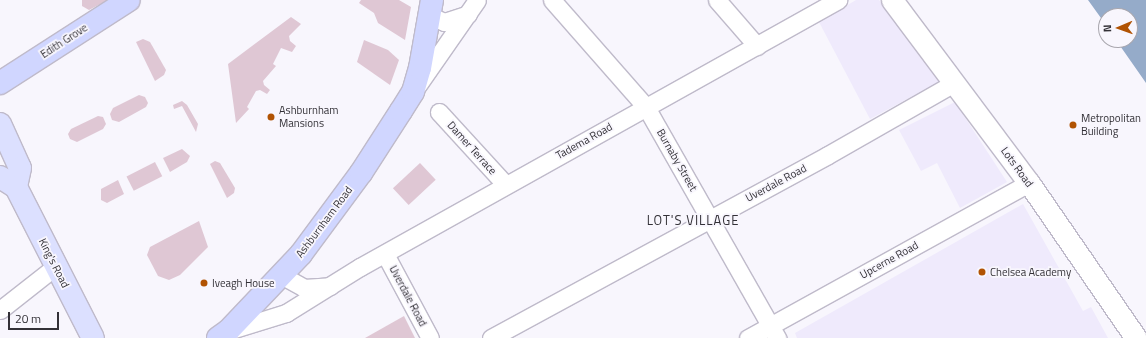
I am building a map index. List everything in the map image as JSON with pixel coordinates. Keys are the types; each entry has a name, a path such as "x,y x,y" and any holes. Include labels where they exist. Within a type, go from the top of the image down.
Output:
{"highway":[{"name":"Edith Grove","path":"0,83 129,0"},
{"name":"Ashburnham Road","path":"223,335 282,276 315,236 361,173 413,92 420,68 431,8"}],"main road":[{"name":"King's Road","path":"0,124 20,168 8,182 56,266 93,338"}],"street":[{"name":"Burnaby Street","path":"552,0 646,107 774,332"},
{"path":"717,0 756,46"},
{"name":"Tadema Road","path":"223,335 286,313 333,286 360,267 838,0"},
{"name":"Lots Road","path":"892,0 1029,183 1136,338"},
{"name":"Ashburnham Road","path":"431,8 444,22 473,7"},
{"name":"Ashburnham Road","path":"413,92 473,7"},
{"name":"Uverdale Road","path":"491,338 710,218 828,156 954,83"},
{"name":"Damer Terrace","path":"439,112 506,185"},
{"name":"Upcerne Road","path":"748,338 774,332 1029,183"},
{"name":"Uverdale Road","path":"385,254 430,338"},
{"path":"0,310 56,266"},
{"path":"282,276 304,288 333,286"}],"shaded area":[{"path":"82,0 108,0 89,10 82,6"},
{"path":"361,0 399,0 411,7 405,40 378,23 374,13 359,3"},
{"path":"856,0 879,0 941,81 870,119 819,22"},
{"path":"291,17 301,24 289,36 290,41 296,46 292,52 281,48 273,64 276,66 263,81 264,85 270,90 267,94 260,90 256,91 247,107 249,109 236,123 228,64"},
{"path":"143,39 150,42 166,70 164,75 155,81 136,42"},
{"path":"364,40 388,50 399,60 390,85 357,62"},
{"path":"139,95 145,97 148,103 146,107 119,122 112,120 110,114 113,108"},
{"path":"182,101 187,105 198,124 196,132 182,106 174,109 173,105"},
{"path":"955,102 1007,182 960,208 937,163 921,171 899,130"},
{"path":"98,116 103,117 106,124 103,129 77,142 70,139 68,134 71,129"},
{"path":"182,149 190,156 187,162 170,172 163,158"},
{"path":"215,161 220,163 235,188 234,193 227,198 210,164"},
{"path":"155,162 162,176 134,191 126,177"},
{"path":"420,163 436,180 409,205 393,188"},
{"path":"118,180 124,194 107,203 101,200 101,189"},
{"name":"Chelsea Academy","path":"1023,204 1083,311 1091,307 1108,338 797,338 795,333"},
{"path":"199,221 208,247 180,275 169,280 158,276 147,255 150,247"},
{"path":"404,316 415,338 365,338"}],"water":[{"path":"1088,0 1146,0 1146,83 1122,48 1138,48 1138,8 1098,8 1098,14"}],"place":[{"name":"Ashburnham Mansions","path":"271,117"},
{"name":"Metropolitan Building","path":"1073,125"},
{"name":"Chelsea Academy","path":"982,272"},
{"name":"Iveagh House","path":"204,283"}],"district":[{"name":"LOT'S VILLAGE","path":"693,220"}]}
